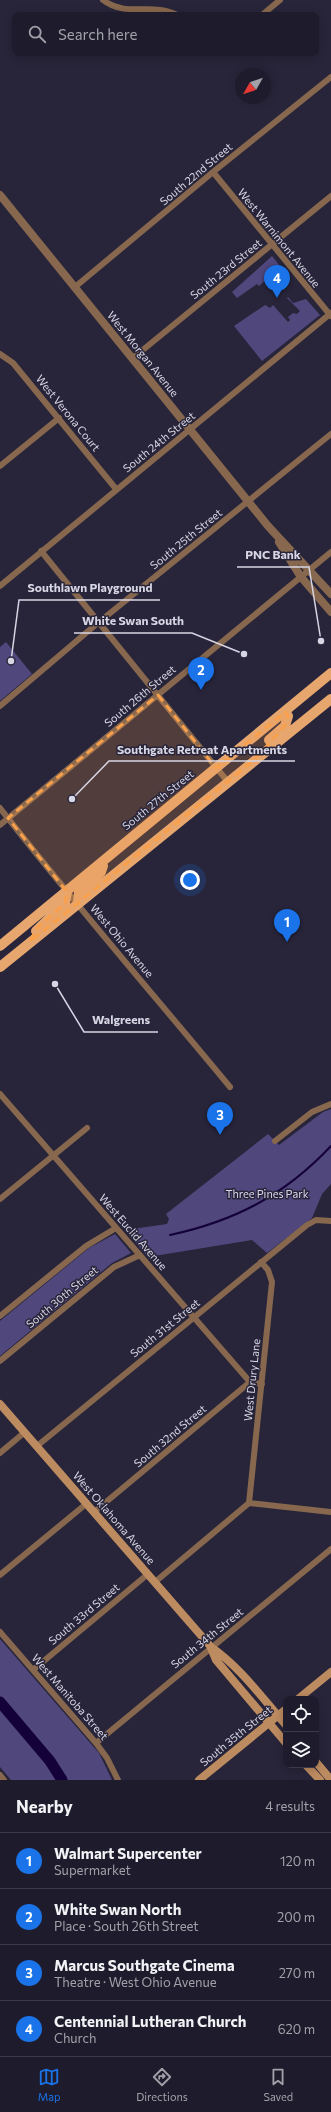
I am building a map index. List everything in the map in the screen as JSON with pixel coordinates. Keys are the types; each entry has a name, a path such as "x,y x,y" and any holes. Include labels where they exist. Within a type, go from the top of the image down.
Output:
{"main road":[{"name":"South 27th Street","path":"0,946 331,673"},
{"path":"307,719 331,690"},
{"path":"0,967 331,699"},
{"path":"252,762 268,741 286,726 288,716 285,712"},
{"path":"170,806 173,813 173,826"},
{"path":"78,903 79,892 101,872 104,860"},
{"path":"30,942 37,928 65,903 67,892"},
{"name":"West Oklahoma Avenue","path":"0,1404 211,1647 222,1655 245,1678 283,1722"},
{"name":"West Oklahoma Avenue","path":"211,1647 216,1660 283,1740"},
{"path":"302,1696 331,1672"},
{"name":"South 35th Street","path":"199,1780 283,1712"},
{"path":"319,1766 331,1780"},
{"path":"309,1768 320,1780"}],"street":[{"path":"103,0 115,7 125,10 160,10 167,12"},
{"path":"266,12 280,0"},
{"name":"South 22nd Street","path":"75,287 213,172 331,77"},
{"name":"West Warnimont Avenue","path":"213,172 331,314"},
{"name":"West Morgan Avenue","path":"0,195 249,502 268,526 301,577 331,612"},
{"name":"South 23rd Street","path":"132,358 331,196"},
{"name":"South 24th Street","path":"0,586 116,489 331,314"},
{"name":"West Verona Court","path":"0,354 13,363 116,489"},
{"path":"0,466 59,418"},
{"name":"South 25th Street","path":"0,706 99,622 249,502 331,434"},
{"name":"West Morgan Avenue","path":"268,526 310,569 331,594"},
{"path":"41,551 228,782"},
{"name":"South 26th Street","path":"0,825 331,552"},
{"name":"West Ohio Avenue","path":"0,808 67,892 78,903 230,1087"},
{"name":"West Euclid Avenue","path":"0,1094 250,1382"},
{"path":"275,1141 312,1112 331,1104"},
{"path":"0,1199 87,1128"},
{"name":"South 31st Street","path":"37,1446 307,1225 316,1220 331,1221"},
{"path":"0,1316 86,1246 116,1228"},
{"name":"South 30th Street","path":"0,1361 114,1267 140,1255"},
{"name":"West Drury Lane","path":"249,1503 272,1282 268,1270 261,1262"},
{"path":"250,1382 262,1384"},
{"name":"South 32nd Street","path":"94,1512 250,1382"},
{"path":"0,1453 25,1432"},
{"path":"155,1582 249,1503 331,1512"},
{"path":"0,1575 86,1504"},
{"name":"South 34th Street","path":"96,1742 331,1549"},
{"name":"South 33rd Street","path":"33,1670 148,1574"},
{"name":"West Manitoba Street","path":"0,1632 96,1742 107,1758 118,1780"},
{"path":"0,1775 4,1780"}],"highlighted area":[{"path":"158,695 216,768 285,712 288,716 285,726 252,762 30,942 37,928 65,903 67,892 8,818"}],"green space":[{"path":"272,256 284,271 277,282 283,288 281,290 269,277 259,286 257,284 237,298 232,292"},
{"path":"288,297 293,303 306,299 320,315 262,361 234,326 265,305 270,308 273,305 288,322 290,320 288,317 293,313 297,314 300,311 287,298"},
{"path":"6,642 32,674 0,701 0,647"},
{"name":"Three Pines Park","path":"331,1109 331,1184 322,1194 312,1218 267,1253 252,1240 148,1257 125,1230 167,1224 169,1219 166,1214 268,1134 279,1145 323,1112"},
{"path":"115,1234 131,1253 112,1263 0,1356 0,1321 89,1248"},
{"path":"0,1639 99,1753 112,1780 11,1780 0,1767"}],"waterway":[{"path":"170,1235 216,1222 258,1204 296,1179 331,1146"},
{"path":"0,1702 50,1761 62,1780"}],"place":[{"name":"Centennial Lutheran Church","path":"277,298"},
{"name":"PNC Bank","path":"321,641"},
{"name":"White Swan South","path":"244,654"},
{"name":"Southlawn Playground","path":"11,661"},
{"name":"White Swan North","path":"201,690"},
{"name":"Southgate Retreat Apartments","path":"72,799"},
{"name":"Walmart Supercenter","path":"287,942"},
{"name":"Walgreens","path":"55,984"},
{"name":"Marcus Southgate Cinema","path":"220,1135"}]}
